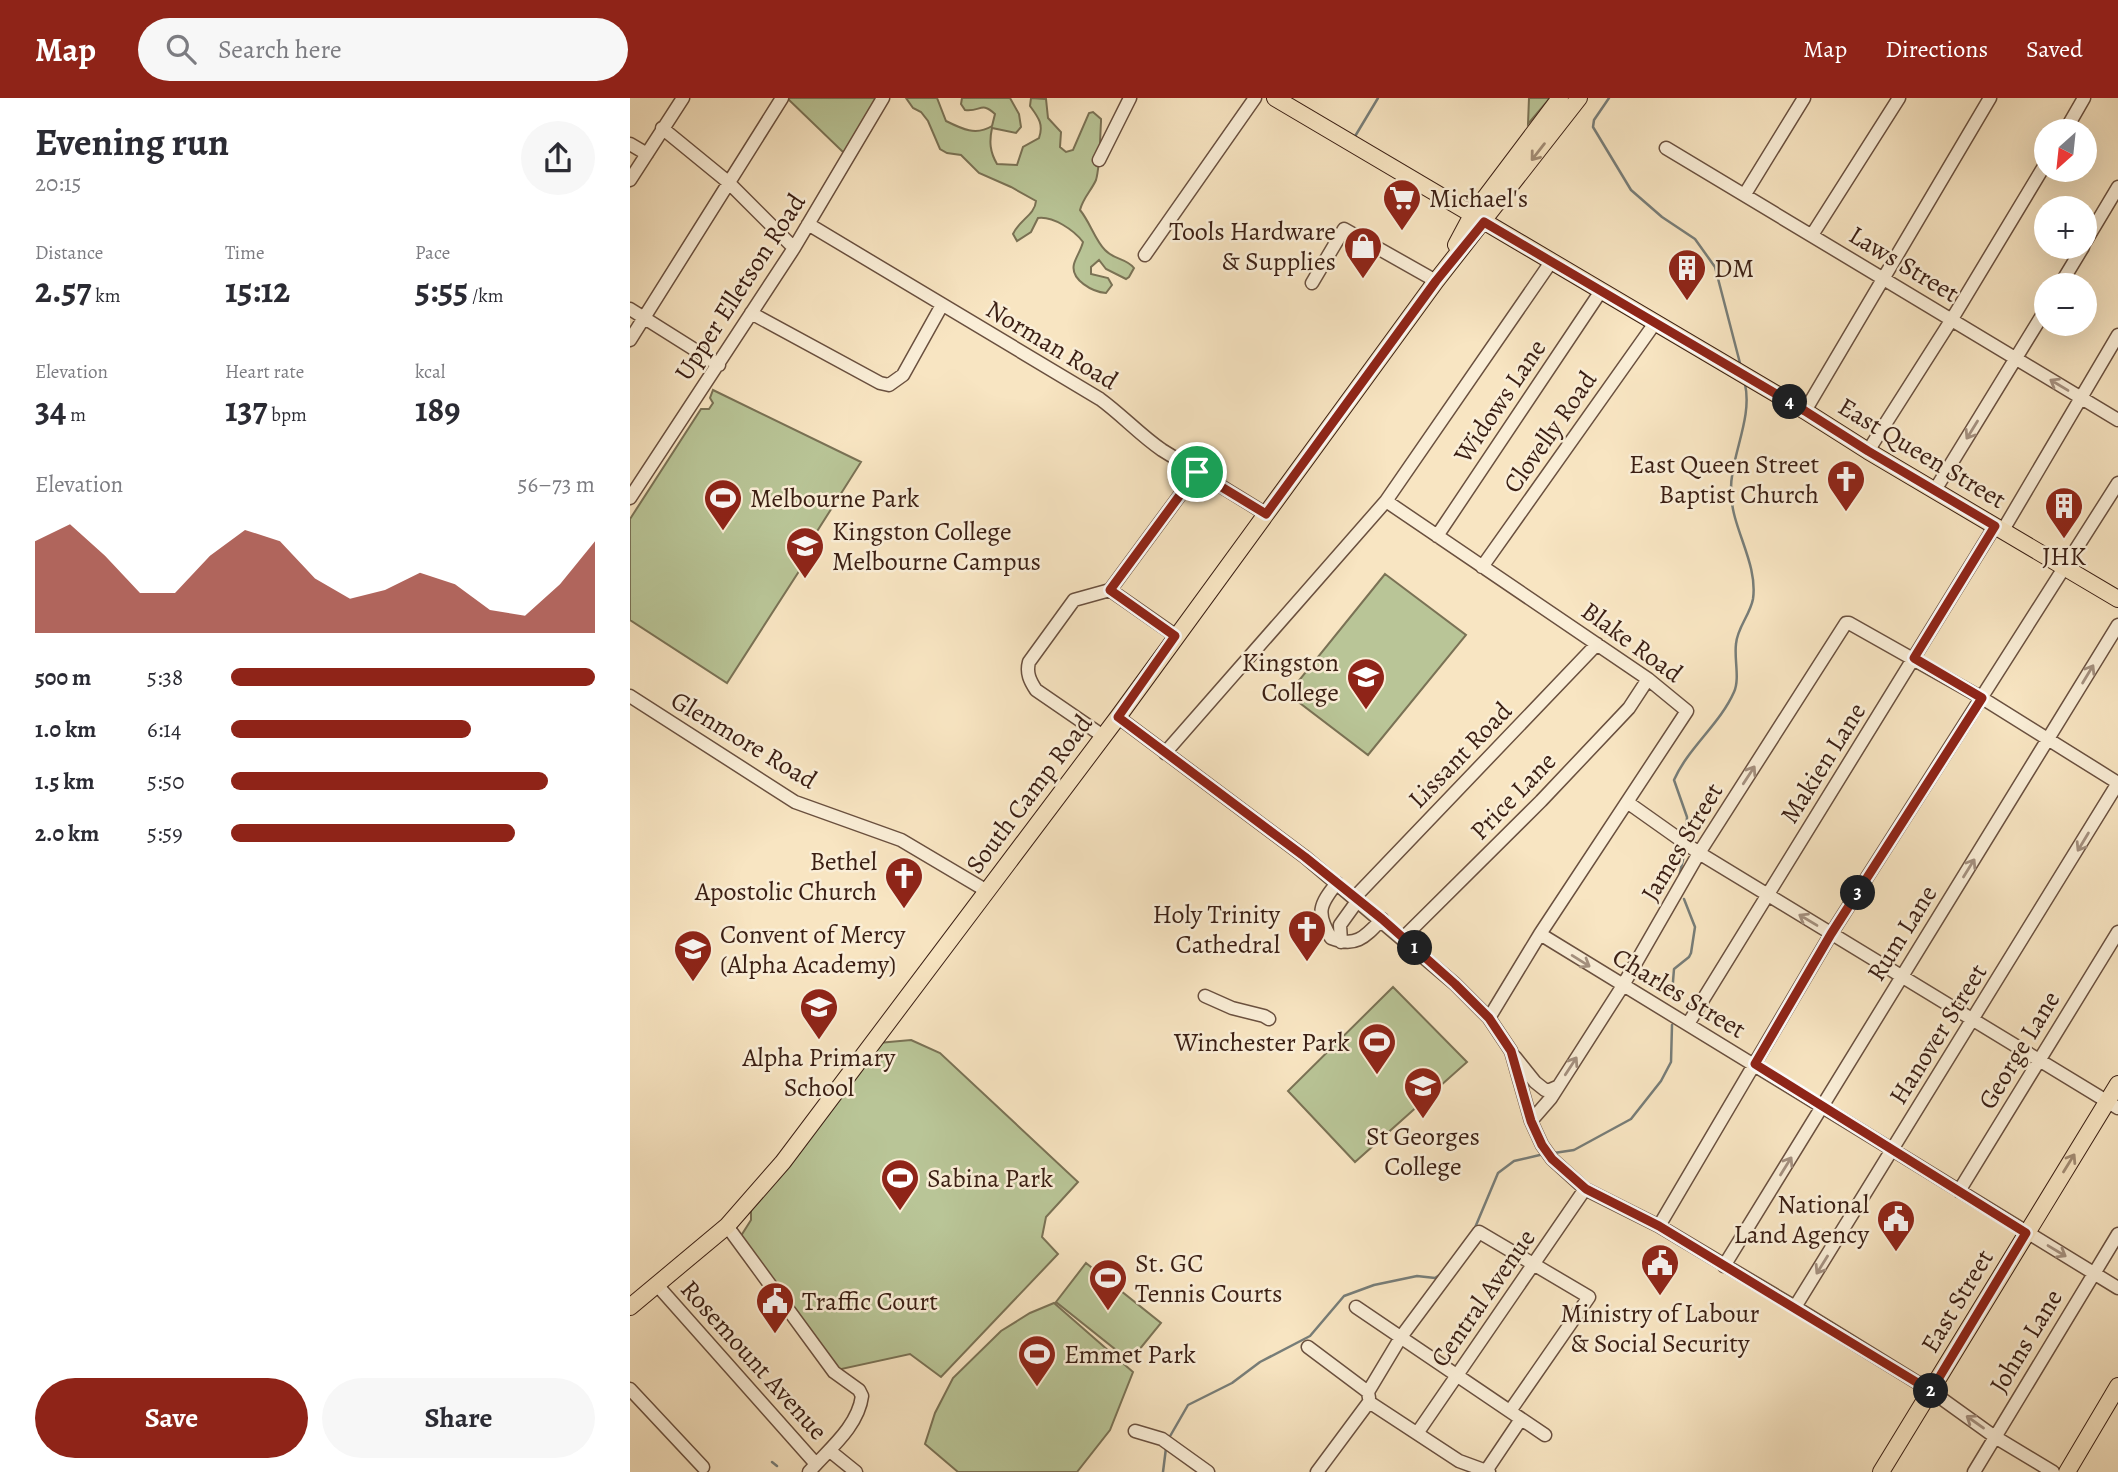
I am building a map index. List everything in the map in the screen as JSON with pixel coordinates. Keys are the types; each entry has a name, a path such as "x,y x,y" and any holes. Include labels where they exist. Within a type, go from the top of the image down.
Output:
{"main road":[{"name":"East Queen Street","path":"1275,98 1297,104 1478,219 2118,599"},
{"name":"South Camp Road","path":"630,1307 727,1226 783,1162 1118,717 1436,281 1560,98"},
{"name":"South Camp Road","path":"1478,219 1579,98"},
{"name":"East Street","path":"1887,1470 2026,1233 2113,1105 2118,1084"},
{"path":"2067,1472 2118,1386"}],"street":[{"path":"630,180 683,98"},
{"path":"630,340 782,98"},
{"name":"Upper Elletson Road","path":"631,492 719,365 794,248 883,98"},
{"path":"1099,160 1130,98"},
{"path":"1145,255 1255,98"},
{"path":"1745,194 1804,98"},
{"path":"1812,235 1899,98"},
{"path":"1805,411 1990,98"},
{"path":"2071,119 2084,98"},
{"path":"662,128 728,183 794,248"},
{"path":"630,145 646,154"},
{"name":"Laws Street","path":"1667,148 2118,420"},
{"path":"1868,451 2035,182"},
{"path":"2097,222 2118,187"},
{"name":"Norman Road","path":"808,224 1100,399 1121,414 1146,439 1266,514"},
{"path":"1312,283 1344,229 1436,281"},
{"path":"1165,753 1385,501 1551,262"},
{"name":"Widows Lane","path":"1437,536 1601,291"},
{"path":"751,313 888,385 903,376 942,305"},
{"path":"630,309 719,365"},
{"name":"Clovelly Road","path":"1482,567 1655,323"},
{"path":"1934,490 2034,329"},
{"name":"Makien Lane","path":"1688,1024 2118,335"},
{"path":"1103,736 1036,690 1029,680 1029,662 1074,600 1110,590 1197,472"},
{"path":"1659,1226 1831,934 2118,483"},
{"name":"Blake Road","path":"1385,501 1648,679 1687,713 1540,934 1489,1018"},
{"path":"1110,590 1175,636"},
{"name":"James Street","path":"1531,1121 1557,1087 1622,987 1699,853 1847,623 1914,658"},
{"name":"Rum Lane","path":"1724,1266 2118,625"},
{"name":"Lissant Road","path":"1339,925 1357,899 1597,644"},
{"path":"1914,658 2118,783"},
{"name":"Price Lane","path":"1404,938 1541,801 1629,708 1648,679"},
{"name":"Glenmore Road","path":"630,696 795,803 901,840 987,891"},
{"path":"1118,717 1382,919 1489,1018 1539,1087 1550,1090 1557,1087"},
{"name":"Hanover Street","path":"1795,1307 2118,783"},
{"path":"1627,802 1699,853 2113,1105"},
{"path":"1337,883 1320,909 1321,923 1331,938 1348,943 1362,939 1382,919"},
{"path":"1325,928 1339,925 1341,942"},
{"name":"George Lane","path":"1959,1191 2118,932"},
{"name":"Charles Street","path":"1540,934 1622,987 1755,1064 2118,1288"},
{"path":"1205,996 1232,1008 1269,1019"},
{"path":"1511,1051 1531,1121 1542,1145 1552,1159 1586,1189 1659,1226 1795,1307 1931,1391 1995,1437 2053,1472"},
{"name":"Central Avenue","path":"1418,1432 1586,1189"},
{"path":"727,1226 834,1372 859,1390 862,1396 857,1411 830,1451 813,1468"},
{"path":"1317,1472 1369,1397 1401,1337 1479,1232 1589,1297 1510,1411"},
{"name":"Johns Lane","path":"1974,1472 2118,1234"},
{"name":"Rosemount Avenue","path":"657,1285 813,1468"},
{"path":"1356,1307 1545,1435"},
{"path":"1308,1347 1369,1397 1418,1432 1455,1466 1488,1471 1521,1419"},
{"path":"630,1390 703,1467"},
{"path":"1135,1431 1162,1439 1208,1472"},
{"path":"830,1451 856,1472"}],"green space":[{"path":"787,98 877,98 844,153"},
{"path":"906,98 937,98 946,121 963,129 980,131 992,126 995,114 987,108 965,110 961,104 962,98 1010,98 1019,114 1021,127 1016,133 992,128 991,147 997,164 1017,165 1023,147 1039,138 1040,125 1030,106 1031,98 1046,99 1048,118 1061,132 1060,147 1066,152 1073,150 1089,113 1093,112 1101,119 1098,168 1096,180 1080,210 1105,250 1134,268 1129,277 1126,279 1106,269 1099,260 1091,267 1091,274 1108,278 1112,285 1106,293 1084,284 1074,270 1083,242 1069,229 1050,219 1038,218 1031,232 1017,241 1013,234 1033,210 1036,201 979,173 961,155 940,149 928,121"},
{"path":"1529,98 1550,98 1528,124"},
{"name":"Melbourne Park","path":"713,390 861,462 809,544 814,548 727,683 630,620 630,519 701,409 709,409 713,403 710,398"},
{"path":"1385,574 1466,635 1368,755 1288,694"},
{"name":"Winchester Park","path":"1393,987 1467,1062 1355,1162 1288,1091"},
{"name":"Sabina Park","path":"911,1040 940,1053 1078,1182 1046,1217 1042,1237 1058,1254 941,1377 910,1354 837,1370 739,1239 751,1220 751,1208 878,1043"},
{"name":"St. GC Tennis Courts","path":"1086,1263 1161,1323 1130,1361 1056,1302"},
{"name":"Emmet Park","path":"1054,1303 1133,1372 1110,1430 1077,1472 958,1472 925,1444 935,1413 953,1378 1001,1331 1030,1313"}],"waterway":[{"path":"1354,138 1378,98"},
{"path":"1609,98 1594,120 1593,127 1631,190 1662,217 1695,239 1715,267 1741,367"},
{"path":"1686,834 1687,817 1674,780 1687,757 1721,715 1734,692 1737,681 1737,638 1753,599 1752,573 1731,495 1733,467 1746,411 1745,384"},
{"path":"1679,877 1685,851"},
{"path":"1672,994 1674,969 1689,957 1695,927 1684,899"},
{"path":"1554,1153 1574,1150 1631,1119 1661,1081 1671,1062 1672,1025"},
{"path":"1474,1230 1498,1173 1514,1161 1544,1154"},
{"path":"1169,1438 1188,1405 1232,1383 1260,1362 1310,1336 1344,1296 1374,1285 1417,1276 1435,1278 1441,1274"},
{"path":"1163,1472 1166,1448"},
{"path":"772,1462 777,1466"}],"place":[{"name":"Michael's","path":"1402,232"},
{"name":"Tools Hardware & Supplies","path":"1363,280"},
{"name":"DM","path":"1687,302"},
{"name":"East Queen Street Baptist Church","path":"1846,513"},
{"name":"Melbourne Park","path":"723,532"},
{"name":"JHK","path":"2064,540"},
{"name":"Kingston College Melbourne Campus","path":"805,580"},
{"name":"Kingston College","path":"1366,711"},
{"name":"Bethel Apostolic Church","path":"904,910"},
{"name":"Holy Trinity Cathedral","path":"1307,963"},
{"name":"Convent of Mercy (Alpha Academy)","path":"693,983"},
{"name":"Alpha Primary School","path":"819,1041"},
{"name":"Winchester Park","path":"1377,1076"},
{"name":"St Georges College","path":"1423,1120"},
{"name":"Sabina Park","path":"900,1212"},
{"name":"National Land Agency","path":"1896,1253"},
{"name":"Ministry of Labour & Social Security","path":"1660,1297"},
{"name":"St. GC Tennis Courts","path":"1108,1312"},
{"name":"Traffic Court","path":"775,1335"},
{"name":"Emmet Park","path":"1037,1388"}],"route":[{"path":"1484,222 1995,526 1914,658 1982,698 1831,934 1755,1064 2026,1233 1931,1391 1659,1226 1586,1189 1552,1159 1542,1145 1531,1121 1511,1051 1489,1018 1382,919 1305,857 1118,717 1175,636 1110,590 1197,472 1266,514 1436,281 1484,222"}]}
